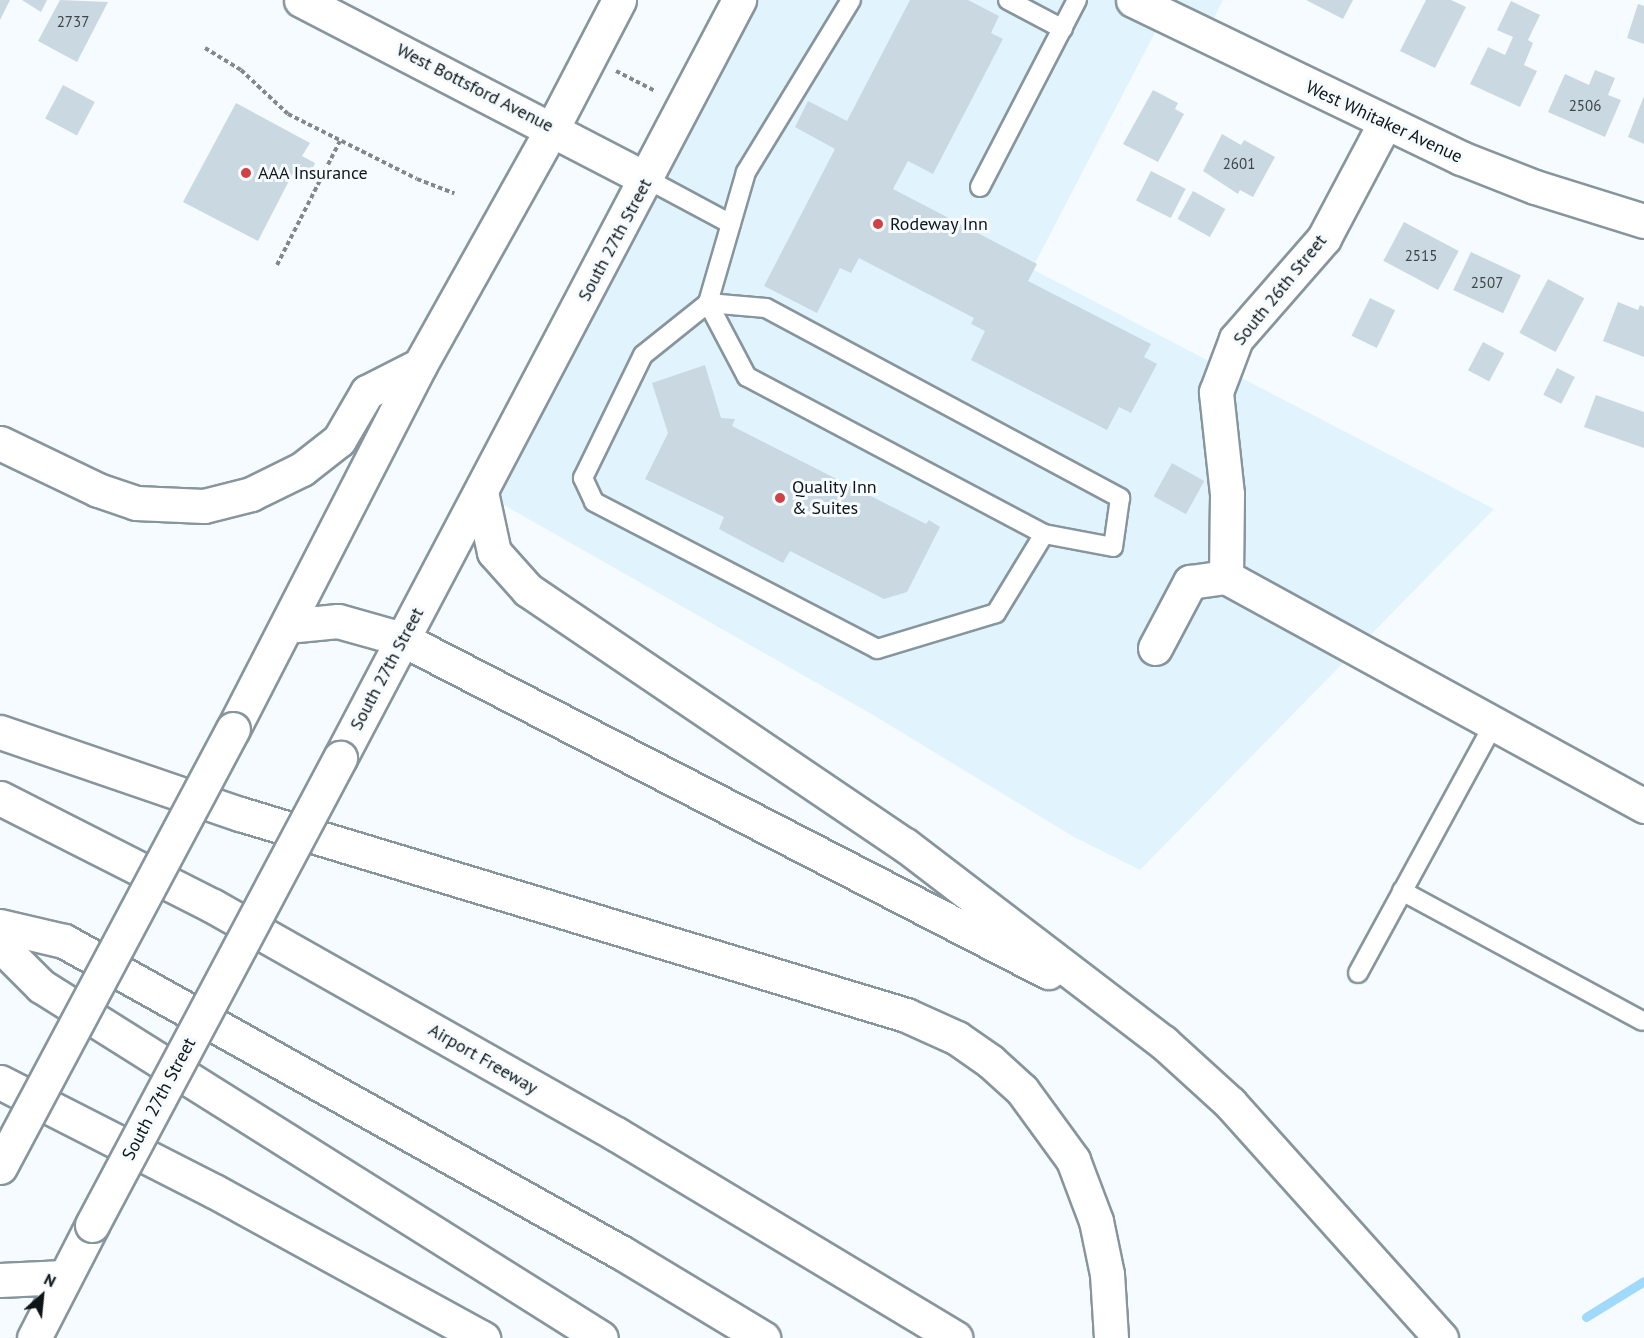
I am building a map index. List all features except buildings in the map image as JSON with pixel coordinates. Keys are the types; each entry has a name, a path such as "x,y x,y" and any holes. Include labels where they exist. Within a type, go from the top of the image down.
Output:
{"main road":[{"name":"West Bottsford Avenue","path":"301,0 553,128 647,179"},
{"path":"0,1167 287,626 420,365 553,128 619,0"},
{"path":"694,88 724,0"},
{"name":"South 27th Street","path":"34,1338 64,1277 647,179 739,0"},
{"name":"West Whitaker Avenue","path":"1133,0 1385,123 1535,187 1644,221"},
{"name":"South 26th Street","path":"1226,577 1227,494 1216,392 1236,339 1324,238 1385,123"},
{"path":"0,444 98,490 136,503 204,506 250,494 302,469 339,440 367,392 420,365"},
{"path":"480,492 494,552 528,590 905,845 1163,1042 1230,1103 1441,1338"},
{"path":"1155,648 1190,582 1226,577 1644,806"},
{"path":"287,626 338,621 402,639 1058,977 1163,1042"},
{"path":"0,732 240,814 906,1015 957,1038 990,1060 1022,1090 1073,1160 1096,1221 1111,1325"},
{"name":"Airport Freeway","path":"0,798 213,906 564,1105 955,1338"},
{"path":"0,926 64,941 621,1253 763,1338"},
{"path":"0,945 41,986 601,1338"},
{"path":"0,1082 214,1191 483,1338"},
{"path":"0,1280 64,1277"}],"lane":[{"path":"851,0 746,172 708,303 643,355 583,478 594,502 877,649 996,613 1044,534"},
{"path":"1008,0 1063,29"},
{"path":"980,187 1077,0"},
{"path":"647,179 731,224"},
{"path":"708,303 766,308 1120,498 1113,547 1044,534 747,377 708,303"},
{"path":"1358,973 1493,725"},
{"path":"1402,891 1642,1021"}],"path":[{"path":"206,48 241,70 288,114 340,141 454,193"},
{"path":"616,71 656,91"},
{"path":"277,265 340,141"}],"shaded area":[{"path":"739,0 1223,0 1204,37 1163,17 1032,269 1494,509 1140,870 1074,837 873,715 481,492"}],"waterway":[{"path":"1586,1317 1644,1281"}],"place":[{"name":"AAA Insurance","path":"246,173"},
{"name":"Rodeway Inn","path":"878,224"},
{"name":"Quality Inn & Suites","path":"780,498"}]}
